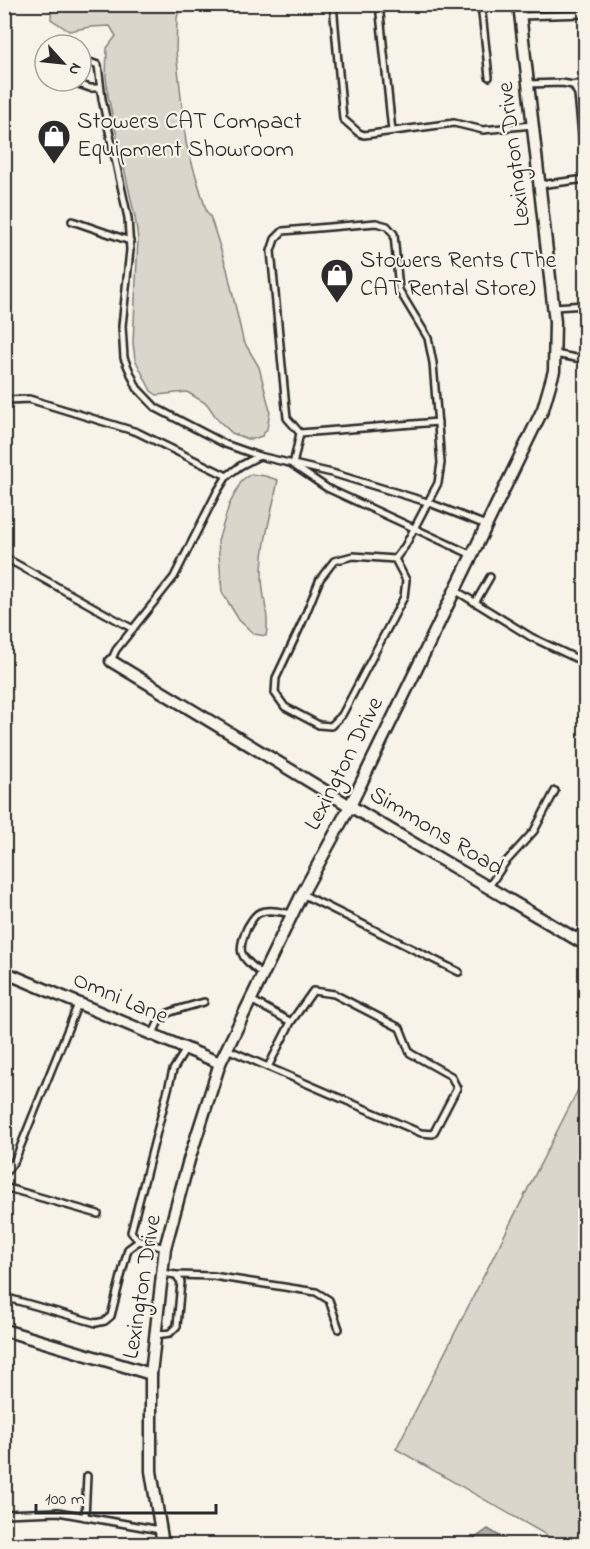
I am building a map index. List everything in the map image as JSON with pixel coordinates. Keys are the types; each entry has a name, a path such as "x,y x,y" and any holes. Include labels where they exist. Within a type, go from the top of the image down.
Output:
{"street":[{"name":"Lexington Drive","path":"163,1545 151,1471 151,1374 162,1273 165,1248 189,1160 220,1063 302,894 350,806 543,409 554,371 554,307 520,10"},
{"name":"Simmons Road","path":"111,661 585,945"},
{"name":"Omni Lane","path":"4,972 220,1063"},
{"path":"4,1330 151,1374"}],"lane":[{"path":"333,4 343,119 359,133 364,135 454,123 483,130 532,125"},
{"path":"380,4 392,131"},
{"path":"481,4 489,76"},
{"path":"520,10 585,14"},
{"path":"93,63 98,65 100,88 128,218 130,250 122,326 124,358 137,388 156,408 225,444 260,456 332,473 428,502 486,525"},
{"path":"528,84 573,85 585,81"},
{"path":"539,185 585,177 578,93 573,85"},
{"path":"93,88 100,88"},
{"path":"72,221 130,242"},
{"path":"300,433 287,417 271,251 275,239 283,231 376,223 387,226 394,234 399,290 428,338 433,363 441,463 438,483 405,546 395,560"},
{"path":"554,307 585,305"},
{"path":"554,354 585,360"},
{"path":"4,405 8,400 29,399 137,432 227,476"},
{"path":"300,433 438,422"},
{"path":"292,465 300,433"},
{"path":"111,661 116,650 174,577 227,476 240,466 260,456"},
{"path":"292,465 327,488 472,555"},
{"path":"353,556 395,560 406,580 404,597 342,715 331,726 319,725 285,707 275,693 276,678 320,579 334,561 353,556"},
{"path":"4,557 133,629"},
{"path":"475,603 490,578"},
{"path":"455,590 531,637 585,663"},
{"path":"488,888 504,864 534,831 555,791"},
{"path":"302,894 459,972"},
{"path":"263,975 241,953 240,943 250,922 258,913 269,911 293,914"},
{"path":"574,939 585,927"},
{"path":"227,1049 268,1067 421,1134 434,1134 457,1088 451,1076 410,1053 400,1028 334,994 313,991 291,1022 268,1067"},
{"path":"251,1000 291,1022"},
{"path":"153,1035 160,1018 168,1011 204,1002"},
{"path":"4,1175 15,1160 78,1004"},
{"path":"165,1248 139,1241 131,1232 173,1070 186,1049"},
{"path":"4,1187 98,1214"},
{"path":"4,1297 96,1323 105,1321 111,1316 128,1249 139,1241"},
{"path":"162,1273 213,1276 316,1292 330,1300 339,1329"},
{"path":"155,1335 170,1333 177,1326 181,1282 176,1275"},
{"path":"85,1517 87,1476"},
{"path":"4,1514 58,1512 160,1530"}],"shaded area":[{"path":"52,5 183,5 180,7 177,18 176,51 186,143 227,269 243,340 259,367 270,411 267,429 262,436 247,439 232,433 218,420 207,404 187,392 157,395 151,391 135,359 133,343 138,239 108,96 106,76 107,48 116,36 110,26 69,31 51,19"},
{"path":"251,474 278,480 262,564 267,621 266,636 254,634 239,620 222,592 218,541 229,505 242,480"},
{"path":"585,1076 585,1544 562,1544 396,1449"},
{"path":"488,1529 513,1544 474,1544 474,1539"}],"place":[{"name":"Stowers CAT Compact Equipment Showroom","path":"54,165"},
{"name":"Stowers Rents (The CAT Rental Store)","path":"337,304"}]}
